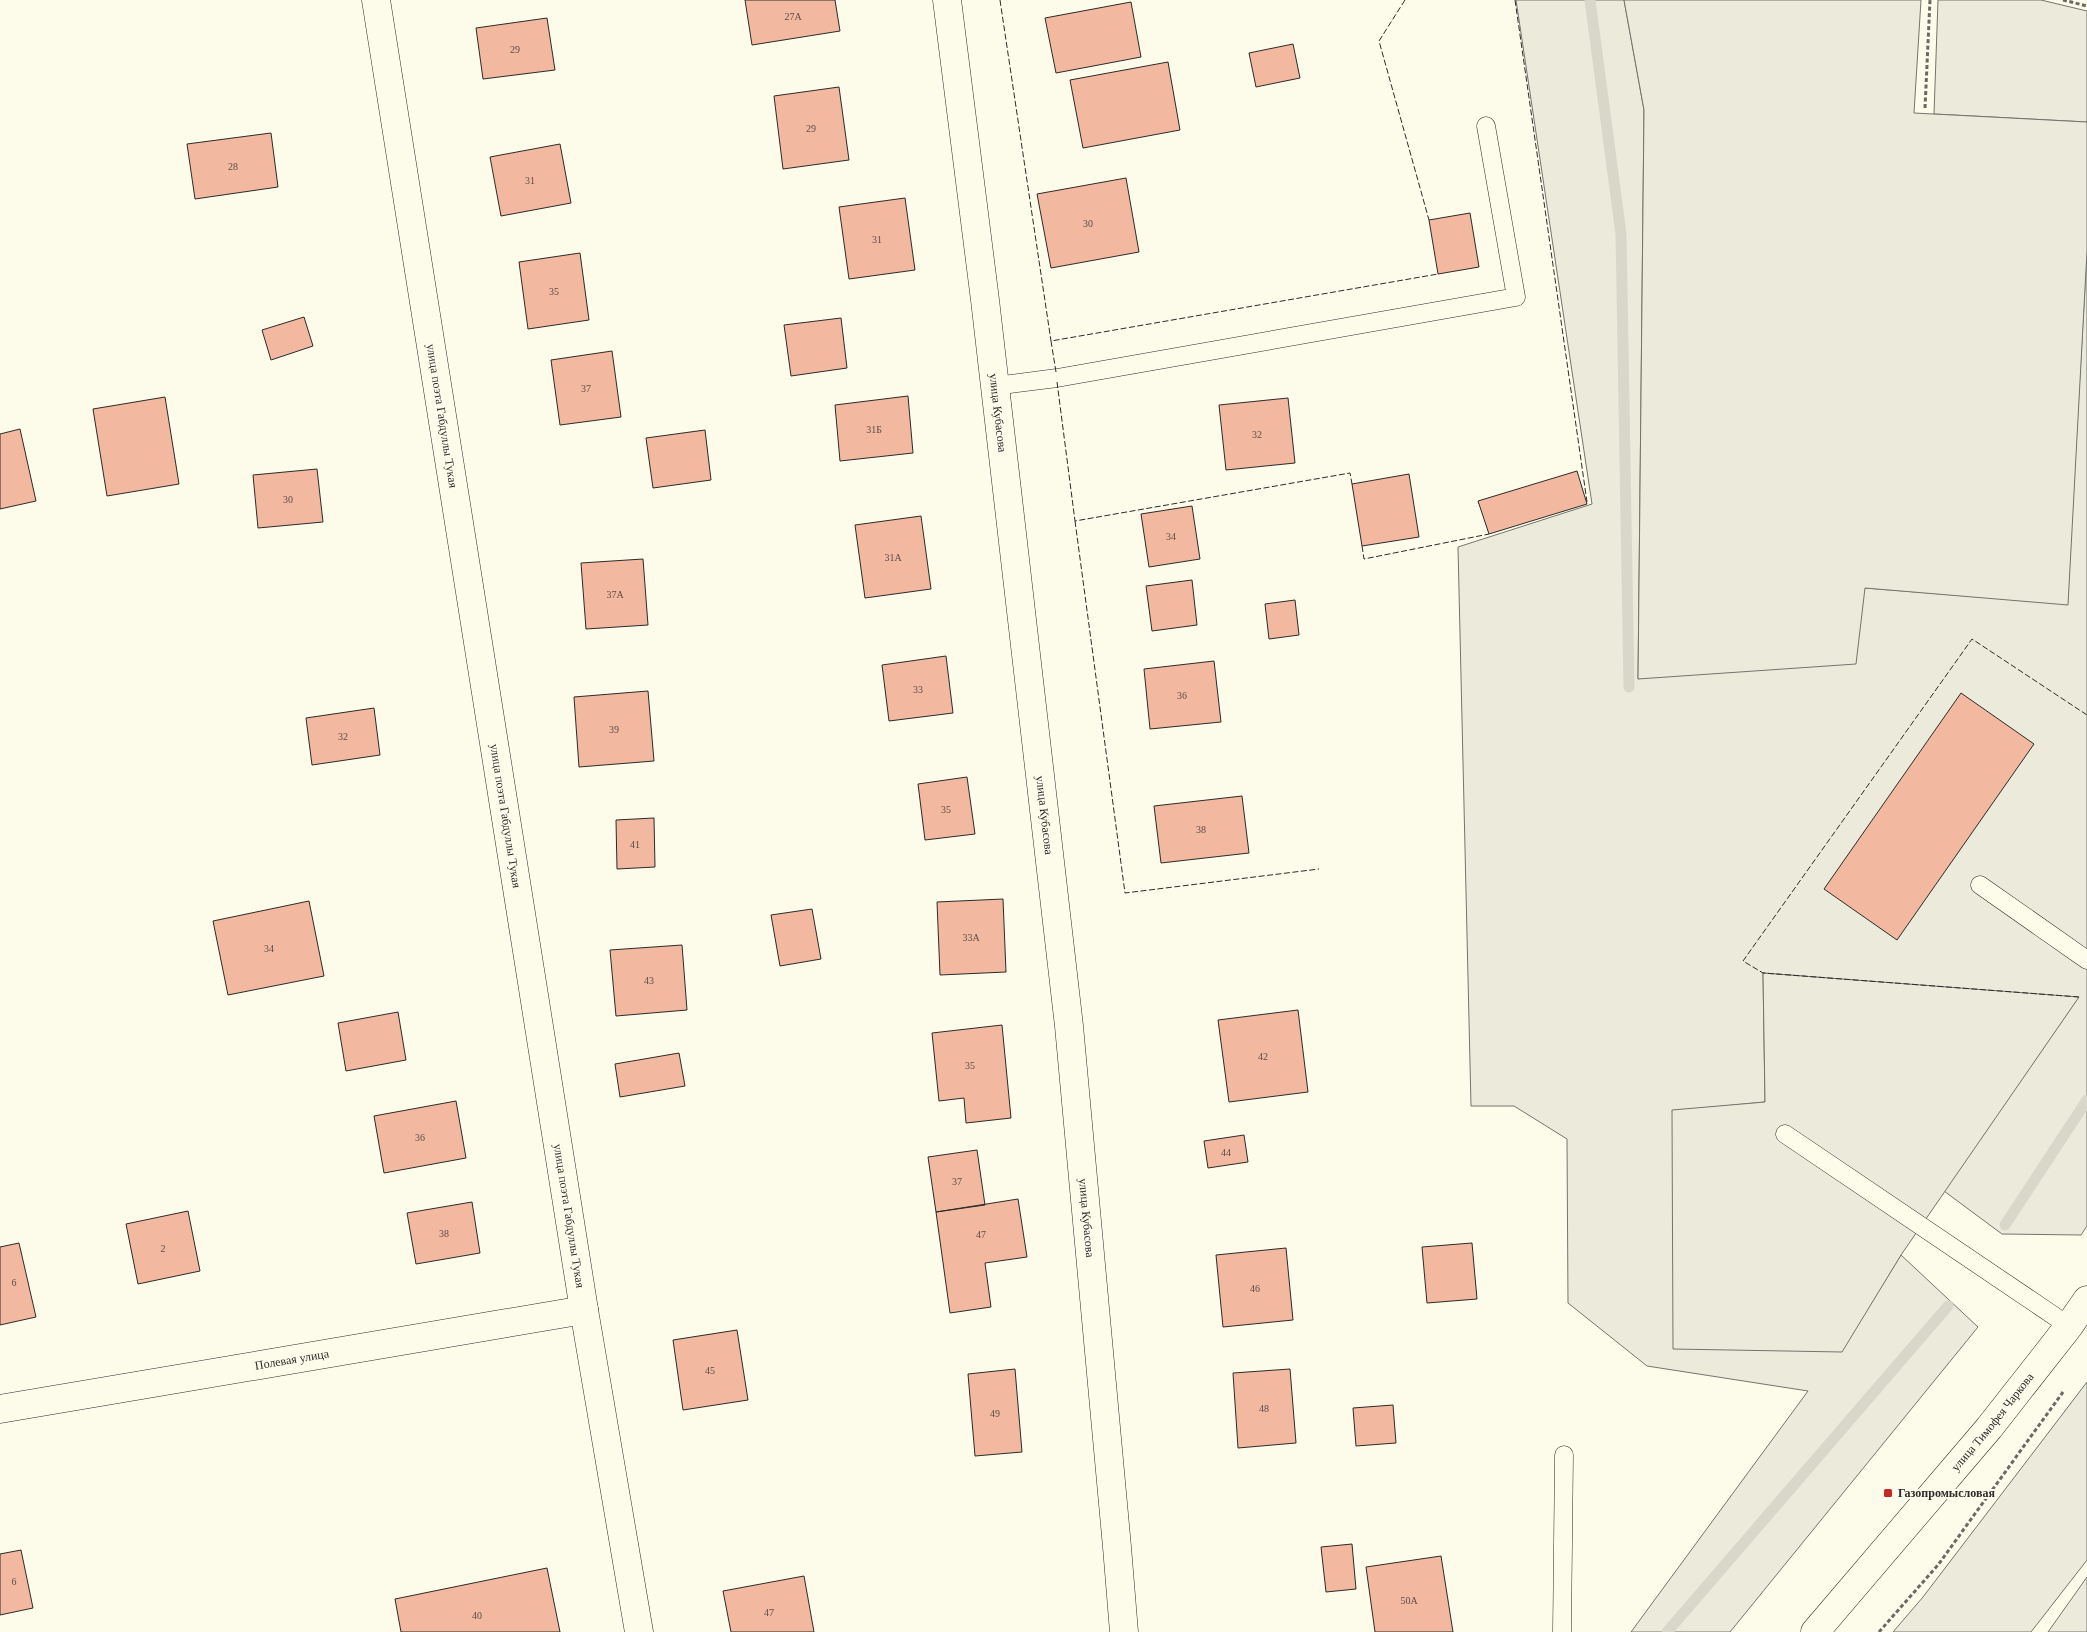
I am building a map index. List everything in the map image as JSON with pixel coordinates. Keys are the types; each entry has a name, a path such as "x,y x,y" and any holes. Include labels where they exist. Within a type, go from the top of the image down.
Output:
{"street":[{"name":"улица поэта Габдуллы Тукая","path":"376,0 584,1310 639,1632"},
{"name":"улица Кубасова","path":"947,0 995,386 1069,1026 1118,1546 1124,1632"},
{"name":"улица Тимофея Чаркова","path":"1815,1632 1989,1428 2070,1326 2087,1300"},
{"name":"Полевая улица","path":"0,1409 584,1310"}],"lane":[{"path":"995,386 1057,378 1516,297 1486,126"},
{"path":"1980,885 2087,960"},
{"path":"1785,1134 2070,1326"},
{"path":"1562,1632 1564,1455"}],"path":[{"path":"1925,108 1930,0"},
{"path":"2063,0 2087,6"},
{"path":"1879,1632 1938,1565 2065,1390"}],"shaded area":[{"path":"1516,0 1624,0 1644,110 1638,679 1865,588 2067,604 2087,251 2087,1226 2081,1235 2002,1234 1944,1191 2078,998 1763,973 1765,1102 1672,1111 1841,1352 1901,1255 1978,1327 1730,1632 1631,1632 1808,1391 1647,1366 1568,1303 1567,1139 1514,1106 1471,1106 1458,547 1592,504"},
{"path":"1624,0 1921,0 1914,113 2087,122 2087,251 2068,605 1865,588 1856,664 1638,679 1644,110"},
{"path":"1938,0 2041,0 2087,11 2087,122 1934,114"},
{"path":"1763,973 2079,997 1901,1255 1842,1352 1673,1349 1672,1110 1765,1102"},
{"path":"2087,1382 2087,1560 2031,1632 1893,1632 1923,1597"},
{"path":"2087,1577 2087,1632 2048,1632"}],"building":[{"path":"745,0 835,0 840,31 752,45"},
{"path":"1131,2 1141,57 1056,73 1045,18"},
{"path":"547,18 555,70 483,79 476,28"},
{"path":"1293,44 1300,78 1256,87 1249,53"},
{"path":"1168,62 1180,130 1083,148 1070,80"},
{"path":"839,87 849,160 783,169 774,96"},
{"path":"271,133 278,187 195,199 187,144"},
{"path":"560,144 571,203 501,216 490,157"},
{"path":"1126,178 1139,252 1051,268 1037,194"},
{"path":"905,198 915,270 849,279 839,207"},
{"path":"1470,213 1479,267 1438,274 1429,220"},
{"path":"580,253 589,320 528,329 519,262"},
{"path":"304,317 313,346 271,360 262,330"},
{"path":"841,318 847,368 791,376 784,325"},
{"path":"612,351 621,417 560,425 551,360"},
{"path":"908,396 913,453 840,461 835,405"},
{"path":"165,397 179,484 107,496 93,409"},
{"path":"1288,398 1295,463 1226,470 1219,405"},
{"path":"20,429 36,501 0,509 0,434"},
{"path":"705,430 711,480 653,488 646,438"},
{"path":"317,469 323,522 258,528 253,475"},
{"path":"1577,471 1587,504 1489,534 1478,501"},
{"path":"1409,474 1419,537 1362,546 1352,484"},
{"path":"1192,506 1200,559 1149,567 1141,514"},
{"path":"921,516 931,589 865,598 855,525"},
{"path":"643,559 648,625 586,629 581,563"},
{"path":"1192,580 1197,625 1152,631 1146,586"},
{"path":"1295,600 1299,635 1269,639 1265,604"},
{"path":"946,656 953,713 889,721 882,665"},
{"path":"1214,661 1221,722 1150,729 1144,669"},
{"path":"648,691 654,761 579,767 574,697"},
{"path":"1961,693 2034,744 1897,940 1824,889"},
{"path":"374,708 380,755 312,765 306,718"},
{"path":"967,777 975,834 925,840 918,784"},
{"path":"1242,796 1249,853 1161,863 1154,806"},
{"path":"654,818 655,867 617,869 616,820"},
{"path":"1003,899 1006,972 940,975 937,902"},
{"path":"309,901 324,976 228,995 213,921"},
{"path":"812,909 821,959 780,966 771,915"},
{"path":"682,945 687,1010 616,1016 610,950"},
{"path":"1298,1010 1308,1092 1229,1102 1218,1020"},
{"path":"398,1012 406,1060 346,1071 338,1023"},
{"path":"1002,1025 1011,1118 966,1123 964,1098 939,1101 932,1033"},
{"path":"679,1053 685,1086 620,1097 615,1064"},
{"path":"456,1101 466,1158 384,1173 374,1116"},
{"path":"1244,1135 1248,1162 1208,1168 1204,1141"},
{"path":"977,1150 985,1205 936,1212 928,1157"},
{"path":"1018,1199 1027,1257 985,1263 991,1307 950,1313 936,1212"},
{"path":"472,1202 480,1253 416,1264 407,1213"},
{"path":"188,1211 200,1271 138,1284 126,1224"},
{"path":"19,1243 36,1317 0,1325 0,1247"},
{"path":"1472,1243 1477,1299 1427,1303 1422,1247"},
{"path":"1286,1248 1293,1320 1223,1327 1216,1255"},
{"path":"737,1330 748,1400 683,1410 673,1340"},
{"path":"1015,1369 1022,1452 975,1456 968,1374"},
{"path":"1290,1369 1296,1443 1238,1448 1233,1373"},
{"path":"1393,1405 1396,1443 1356,1446 1353,1408"},
{"path":"1352,1544 1356,1589 1326,1592 1321,1547"},
{"path":"21,1550 33,1608 0,1615 0,1554"},
{"path":"1441,1556 1453,1632 1375,1632 1366,1567"},
{"path":"547,1568 560,1632 401,1632 395,1599"},
{"path":"804,1576 814,1632 731,1632 723,1591"}],"waterway":[{"path":"1590,0 1621,234 1629,687"},
{"path":"2005,1225 2087,1100"},
{"path":"1667,1632 1948,1306"}],"fence":[{"path":"1000,0 1051,341"},
{"path":"1405,0 1379,41 1429,220"},
{"path":"1515,0 1587,502"},
{"path":"1056,372 1051,341 1438,274"},
{"path":"1057,382 1075,521 1350,473 1352,484"},
{"path":"1075,521 1125,893 1319,869"},
{"path":"1362,546 1364,559 1489,534"},
{"path":"2079,997 1763,973 1743,961 1972,639 2087,715"}],"place":[{"name":"Газопромысловая","path":"1888,1493"}]}
